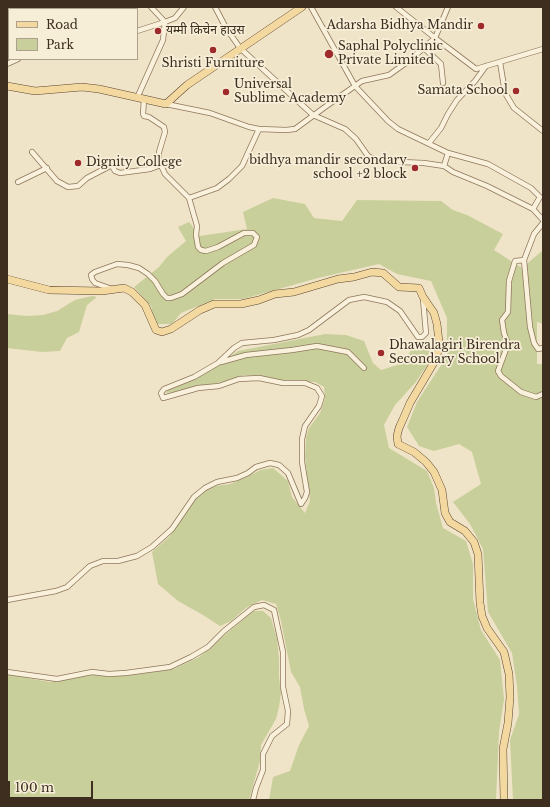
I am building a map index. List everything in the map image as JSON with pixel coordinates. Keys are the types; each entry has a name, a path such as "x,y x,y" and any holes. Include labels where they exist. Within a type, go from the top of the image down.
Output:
{"main road":[{"path":"7,86 35,91 82,87 99,89 166,104 187,85 302,7"},
{"path":"7,279 49,290 102,291 124,288 132,292 145,305 156,330 162,332 171,329 200,310 214,304 241,304 276,294 294,292 338,279 354,277 372,272 383,273 399,287 418,288 434,313 439,342 438,351 436,359 410,403 399,428 397,436 398,444 414,452 434,472 442,490 445,513 450,522 465,531 474,542 478,554 482,616 487,628 504,652 508,674 510,697 508,723 502,749 504,800"}],"street":[{"path":"112,289 95,283 91,275 95,272 117,264 128,265 139,268 148,274 155,281 163,294 167,298 171,298 182,294 222,263 254,245 256,238 253,233 244,233 218,247 206,251 201,250 198,247 196,235 197,226 189,198 165,174 161,165 158,152 165,132 164,127 143,114 141,99 163,40 165,22 151,7"},
{"path":"138,31 175,18 184,7"},
{"path":"215,7 226,28 240,48 313,115 327,120 344,129 356,139 368,156 378,161 424,163 444,166 453,172 487,186 533,209 543,221 534,234 524,260 530,327 534,343 538,349 543,348"},
{"path":"311,7 355,86 388,121 398,129 448,152 488,164 531,188 540,197 533,209"},
{"path":"396,7 476,69 543,49"},
{"path":"166,104 210,113 249,127 259,129 295,129 362,81 390,76 435,38 448,7"},
{"path":"424,48 441,64 443,83"},
{"path":"500,62 505,93 514,108 543,131"},
{"path":"429,143 442,128 448,114 457,100 475,81 486,66"},
{"path":"189,198 217,188 229,179 242,166 259,129"},
{"path":"32,152 57,181 68,187 78,186 87,178 110,166 120,173 150,169 161,165"},
{"path":"444,166 448,152"},
{"path":"18,182 47,168"},
{"path":"524,260 515,261 509,281 508,312 502,320 504,333 508,344 498,371 501,376 521,392 536,396 543,394"},
{"path":"7,600 56,591 67,587 90,566 103,561 118,561 137,556 152,547 172,529 194,497 205,488 217,482 237,478 256,467 270,463 279,465 288,473 301,504 307,492 302,462 302,439 305,426 319,406 322,396 317,388 305,383 283,383 259,378 239,378 219,386 198,388 163,398 161,393 164,389 194,377 218,363 234,348 242,343 274,340 298,335 319,324 339,306 349,300 364,297 387,302 400,311 418,337 422,337 426,332 423,297"},
{"path":"218,363 246,355 317,346 348,352 364,368"},
{"path":"7,672 57,679 92,672 108,674 126,673 170,667 190,658 208,647 224,631 254,607 264,605 274,610 283,652 283,687 288,711 287,724 272,736 263,754 263,770 252,800"}],"green space":[{"path":"273,198 305,204 314,218 342,221 357,200 441,201 453,210 467,215 503,234 494,250 522,268 543,250 543,324 537,322 537,364 543,364 543,800 513,800 510,740 519,714 517,686 512,653 488,612 483,549 470,524 453,502 481,484 472,452 459,444 434,451 419,446 407,427 417,402 447,356 447,318 431,281 397,274 379,264 318,278 243,299 215,299 181,313 172,324 155,324 151,306 134,287 159,267 167,257 186,241 178,227 189,222 200,236 247,229 243,212"},
{"path":"92,296 97,297 87,305 79,332 67,338 60,351 42,352 7,348 7,314 27,316 43,315 57,311 75,300"},
{"path":"325,334 346,335 364,341 373,363 381,370 404,363 412,348 423,341 431,343 428,364 415,383 395,405 384,425 389,448 427,471 434,488 436,503 443,528 466,541 473,564 473,599 481,630 500,660 504,699 499,732 496,800 269,800 273,777 290,771 299,745 309,726 300,687 291,672 281,621 276,604 262,600 246,608 231,621 220,626 178,601 158,584 152,552 169,537 195,499 204,491 216,486 230,484 260,470 273,468 288,481 292,497 305,513 310,501 305,457 306,437 309,428 320,413 325,398 324,387 315,382 279,380 244,375 227,381 166,393 169,389 204,374 238,351"},
{"path":"253,611 263,611 271,618 277,639 281,693 276,719 261,745 260,761 249,800 7,800 7,674 49,682 92,675 126,676 174,669 199,657"}],"place":[{"name":"Adarsha Bidhya Mandir","path":"481,26"},
{"name":"यम्मी किचेन हाउस","path":"158,31"},
{"name":"Shristi Furniture","path":"213,50"},
{"name":"Saphal Polyclinic Private Limited","path":"329,54"},
{"name":"Samata School","path":"516,91"},
{"name":"Universal Sublime Academy","path":"226,92"},
{"name":"Dignity College","path":"78,163"},
{"name":"bidhya mandir secondary school +2 block","path":"415,168"},
{"name":"Dhawalagiri Birendra Secondary School","path":"381,353"}]}
